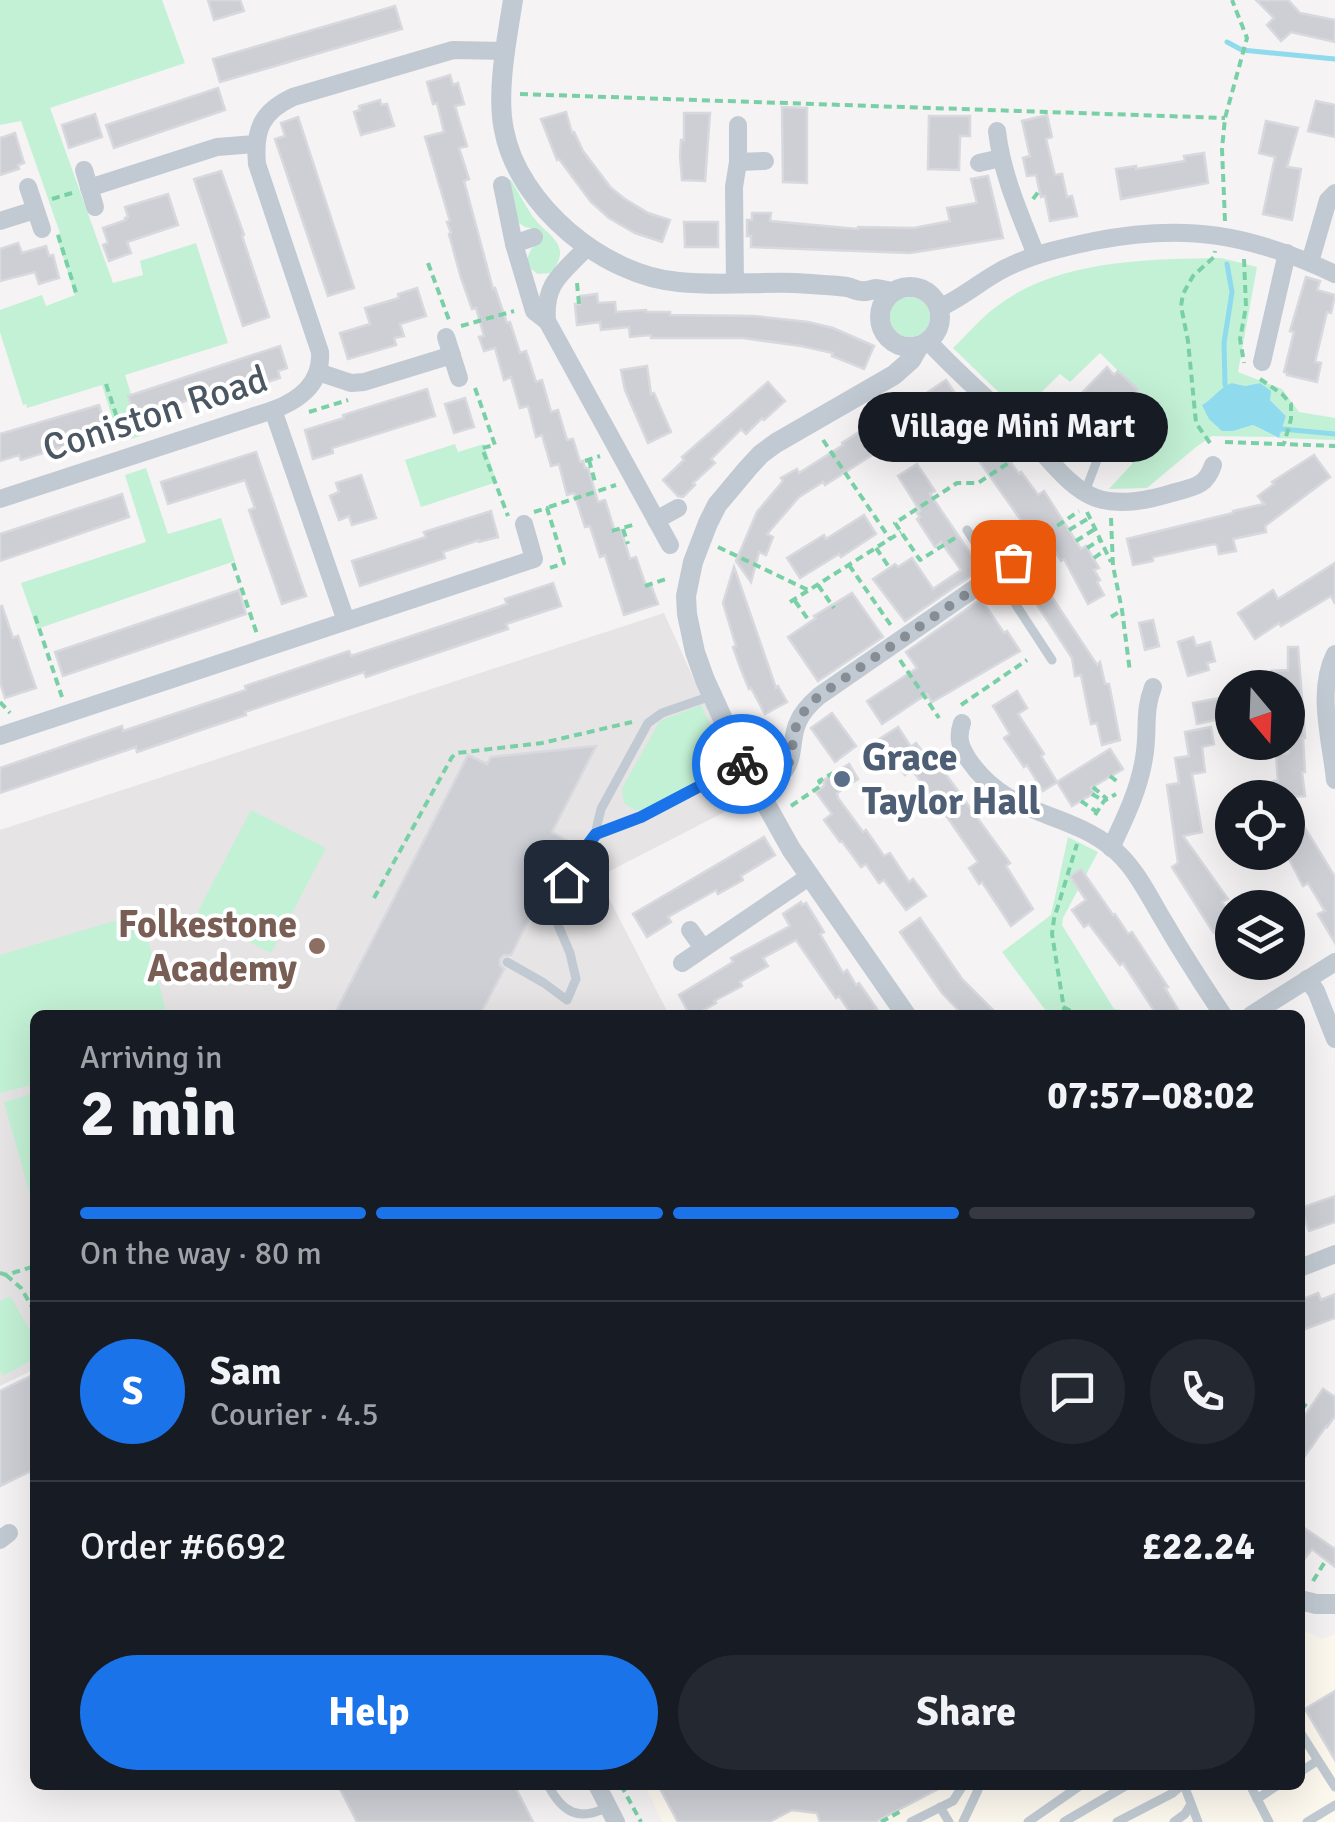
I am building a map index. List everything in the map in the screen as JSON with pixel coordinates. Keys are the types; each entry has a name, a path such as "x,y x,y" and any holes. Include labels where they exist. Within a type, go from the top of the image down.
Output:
{"street":[{"path":"513,0 506,50 512,94 503,128 521,174 560,224 586,247 610,261 659,279 792,283 862,292 920,288 939,308 938,327 894,375 760,454 733,484 699,541 686,596 696,652 742,763 776,825 898,1010"},
{"path":"96,208 83,183 217,147 255,144 266,114 274,105 292,97 453,50 506,50"},
{"path":"735,284 738,125"},
{"path":"998,131 1001,158 1036,255"},
{"name":"Coniston Road","path":"0,499 288,405 304,393 318,372 320,352 256,164 255,144"},
{"path":"979,163 1001,158"},
{"path":"738,162 766,160"},
{"path":"502,184 514,244 534,311 548,321"},
{"path":"28,187 48,230"},
{"path":"1310,262 1328,200 1335,192"},
{"path":"0,220 37,206"},
{"path":"939,308 958,300 1008,266 1036,255 1150,232 1222,235 1288,253 1335,274"},
{"path":"514,244 534,238"},
{"path":"586,247 545,298 548,321 670,545"},
{"path":"1262,362 1288,253"},
{"path":"862,292 888,340 886,378"},
{"path":"880,319 881,308 892,292"},
{"path":"451,337 466,378"},
{"name":"Coniston Road","path":"318,372 351,383 364,382 451,337"},
{"path":"888,340 905,346 923,343"},
{"path":"923,343 1046,454 1072,483 1086,508 1101,500 1152,498 1202,484 1210,477 1214,465"},
{"path":"273,410 346,621"},
{"path":"656,520 678,508"},
{"path":"0,736 534,559 518,520"},
{"path":"756,789 778,778 784,770 793,753 797,724 819,696 1013,562"},
{"path":"1335,654 1326,686 1335,780"},
{"path":"1111,848 1139,784 1146,744 1146,706 1153,687"},
{"path":"962,714 958,736 961,748 985,780 1004,796 1111,848 1147,891 1220,1010"},
{"path":"682,963 810,876"},
{"path":"690,930 703,948"},
{"path":"1259,1010 1335,962"},
{"path":"1307,979 1335,1039"},
{"path":"1305,1266 1335,1254"},
{"path":"1305,1601 1335,1604"},
{"path":"600,1790 612,1814"}],"lane":[{"path":"1054,404 1102,447 1086,508"},
{"path":"967,530 1052,660"},
{"path":"508,962 567,1000 576,979 558,925 556,906 574,863 596,834 601,809 648,723 662,713 711,696"},
{"path":"596,834 641,817 742,763"},
{"path":"1305,1740 1335,1787"},
{"path":"1305,1769 1318,1761"},
{"path":"551,1790 559,1804 575,1816 612,1814"},
{"path":"911,1822 952,1801 960,1790"},
{"path":"963,1822 978,1790"},
{"path":"1065,1794 1069,1790"},
{"path":"1028,1822 1073,1790"},
{"path":"1064,1822 1118,1790"},
{"path":"1117,1822 1177,1790"},
{"path":"1185,1790 1198,1822"},
{"path":"1253,1790 1268,1822"},
{"path":"1257,1798 1270,1790"},
{"path":"1174,1822 1191,1804"},
{"path":"1307,1822 1335,1806"},
{"path":"940,1807 949,1822"}],"path":[{"path":"1210,443 1196,423 1181,306 1193,276 1214,257 1222,235 1225,118 1247,38 1232,0"},
{"path":"512,94 1225,118"},
{"path":"37,206 83,183"},
{"path":"1033,204 1039,191"},
{"path":"48,230 58,235 78,296"},
{"path":"428,263 451,337 521,309"},
{"path":"577,282 579,304"},
{"path":"466,378 494,445 482,448 518,520 616,486"},
{"path":"106,384 130,456"},
{"path":"301,414 353,398"},
{"path":"1284,444 1291,420"},
{"path":"822,439 890,539"},
{"path":"1225,442 1335,446"},
{"path":"967,530 920,560 895,523 956,483 978,483 1028,450"},
{"path":"596,482 587,460 600,456"},
{"path":"546,569 564,563 547,508"},
{"path":"1086,508 1113,566"},
{"path":"1069,530 1086,508"},
{"path":"1013,562 1016,555 1086,508"},
{"path":"1112,518 1113,566 1130,672"},
{"path":"612,531 636,524"},
{"path":"623,528 628,544"},
{"path":"1076,541 1095,529"},
{"path":"810,622 792,602 901,532"},
{"path":"1087,548 1100,540"},
{"path":"718,547 809,590"},
{"path":"876,548 889,567"},
{"path":"1094,558 1106,550"},
{"path":"233,562 262,649"},
{"path":"849,565 939,718"},
{"path":"646,586 666,579"},
{"path":"817,586 832,609"},
{"path":"1111,617 1122,610"},
{"path":"36,616 67,714"},
{"path":"962,714 1027,660"},
{"path":"0,702 15,716"},
{"path":"374,898 457,754 542,742 634,722 648,723"},
{"path":"791,806 822,786 819,782 833,773"},
{"path":"1088,822 1106,800 1126,789"},
{"path":"1093,790 1106,800"},
{"path":"1081,801 1097,812"},
{"path":"1068,1010 1063,1008 1052,934 1078,841"},
{"path":"3,1274 30,1267"},
{"path":"3,1274 21,1288 30,1303"},
{"path":"1305,1405 1310,1408"},
{"path":"1312,1581 1326,1560"},
{"path":"625,1790 641,1822"}],"shaded area":[{"name":"Folkestone Academy","path":"664,613 748,800 598,877 666,1010 30,1010 30,1371 0,1386 0,830"},
{"path":"1305,1631 1322,1639 1335,1634 1335,1822 662,1822 647,1790 1305,1790"}],"green space":[{"path":"0,0 162,0 185,63 50,108 113,283 143,275 140,261 196,243 228,343 125,375 144,435 120,442 102,385 27,408 23,405 0,332 0,310 42,295 46,306 75,295 56,235 60,233 21,121 0,125"},
{"path":"507,180 511,180 533,217 559,248 560,255 551,273 538,274 531,269 527,259 541,241 539,230 516,221"},
{"path":"1221,258 1257,267 1238,372 1282,389 1299,412 1335,418 1335,440 1279,438 1286,416 1260,383 1232,383 1202,405 1233,431 1253,425 1276,437 1212,436 1147,488 1109,489 1132,464 1132,447 1163,415 1100,353 1070,382 1060,374 1020,413 953,348 992,310 1043,281 1131,262"},
{"path":"910,297 924,303 930,317 924,331 910,337 896,331 890,317 896,303"},
{"path":"455,444 458,452 484,444 497,482 421,507 405,460"},
{"path":"146,468 168,534 221,518 235,561 37,629 21,583 146,542 125,475"},
{"path":"701,705 728,764 644,810 624,803 622,788 660,721"},
{"path":"251,810 326,848 271,953 196,915"},
{"path":"1068,837 1098,852 1062,925 1114,1009 1121,1010 1045,1010 1002,952 1051,915"},
{"path":"141,913 166,1010 30,1010 30,1085 0,1093 0,955"},
{"path":"30,1094 30,1194 4,1102"},
{"path":"10,1296 30,1330 30,1361 3,1376 0,1370 0,1301"}],"water":[{"path":"1232,383 1260,383 1271,391 1270,400 1286,416 1279,438 1253,425 1222,431 1209,419 1202,405"}],"building":[{"path":"208,0 240,0 244,11 214,20"},
{"path":"1256,0 1288,0 1300,13 1335,20 1335,42 1291,32 1281,41 1267,25 1274,18"},
{"path":"395,6 402,29 220,82 213,59"},
{"path":"450,75 453,85 458,83 464,104 455,106 467,146 459,148 469,179 464,181 493,289 520,353 526,351 536,382 542,380 551,412 558,410 567,440 573,439 580,462 588,468 598,502 605,500 615,532 621,530 630,559 636,557 646,586 651,585 658,604 624,615 605,555 600,557 590,526 585,527 574,493 567,495 559,464 551,466 542,435 536,437 528,406 520,408 511,377 504,380 495,348 484,351 479,337 484,336 461,278 449,234 450,221 425,137 444,132 427,82"},
{"path":"218,88 225,110 114,148 106,125"},
{"path":"380,100 381,105 387,104 394,126 361,135 354,112 360,110 359,106"},
{"path":"1316,101 1335,105 1335,137 1308,131"},
{"path":"782,107 807,108 807,183 783,182"},
{"path":"566,112 572,133 611,188 648,213 670,220 662,242 609,218 557,160 541,119"},
{"path":"684,113 710,113 705,181 682,180"},
{"path":"95,114 102,137 69,148 62,125"},
{"path":"1047,115 1052,137 1046,139 1055,175 1062,174 1067,197 1072,196 1077,216 1050,221 1036,175 1027,176 1023,158 1030,156 1022,121"},
{"path":"929,116 970,116 970,136 960,136 959,170 928,169"},
{"path":"298,117 354,288 328,296 275,139 285,136 281,123"},
{"path":"1266,121 1298,128 1287,167 1301,169 1292,220 1263,214 1275,157 1259,153"},
{"path":"15,133 24,163 18,165 19,169 0,175 0,138"},
{"path":"1204,153 1208,183 1121,199 1116,169 1185,161 1184,156"},
{"path":"221,171 269,317 243,326 194,179"},
{"path":"988,176 1003,238 910,253 751,247 751,236 747,236 747,220 752,220 752,213 771,213 770,221 858,229 914,228 950,221 947,208 977,203 971,179"},
{"path":"168,194 178,225 127,242 131,253 109,261 103,245 108,243 103,228 126,220 125,207"},
{"path":"684,222 718,222 718,247 685,247"},
{"path":"18,243 22,253 46,246 49,256 53,255 59,278 39,284 35,272 0,281 0,249"},
{"path":"1306,277 1320,281 1317,290 1335,295 1315,362 1321,363 1317,382 1284,372 1294,332 1290,331"},
{"path":"417,288 426,316 400,324 404,336 394,338 396,345 348,359 340,333 370,324 365,308"},
{"path":"597,294 598,303 615,302 616,312 646,310 670,315 754,316 808,322 874,346 864,369 832,356 833,353 801,346 743,338 630,337 629,327 601,330 600,322 577,325 575,304 580,304 580,296"},
{"path":"280,346 287,368 278,371 280,378 194,405 191,399 151,413 153,419 136,424 128,396"},
{"path":"647,366 651,394 654,393 671,432 648,443 625,390 621,370"},
{"path":"1107,367 1114,375 1118,371 1138,390 1135,394 1145,404 1137,412 1143,418 1126,436 1079,396"},
{"path":"946,380 971,417 976,413 1019,474 1038,495 1044,491 1081,549 1086,546 1099,568 1094,570 1104,595 1088,604 1064,559 1061,561 1044,533 1035,540 948,417 934,426 930,421 879,455 877,452 799,497 767,534 773,537 766,555 759,552 751,582 736,561 757,512 783,481 781,478 797,469 799,473 859,432 862,436"},
{"path":"768,382 785,401 746,434 741,429 711,459 715,463 695,485 683,497 678,496 663,480 684,460 682,457"},
{"path":"427,389 435,416 332,448 333,453 313,459 305,430"},
{"path":"465,398 474,427 454,433 445,404"},
{"path":"99,405 106,427 97,430 98,436 21,460 19,455 0,461 0,434"},
{"path":"256,452 306,596 282,604 249,510 255,508 245,480 168,504 161,482"},
{"path":"1314,455 1330,477 1265,526 1266,532 1233,539 1236,551 1219,554 1214,544 1133,565 1127,539 1264,504 1258,496 1272,482"},
{"path":"917,464 935,491 930,494 981,569 905,621 873,579 912,558 933,589 961,570 941,542 935,547 917,519 920,511 898,476"},
{"path":"361,475 376,518 352,525 349,516 339,520 330,496 339,492 336,483"},
{"path":"122,494 129,517 0,561 0,534"},
{"path":"491,511 498,537 443,552 445,558 360,586 352,561"},
{"path":"864,515 876,534 800,578 787,558"},
{"path":"1335,563 1335,604 1331,596 1255,639 1238,613 1273,590 1278,599"},
{"path":"1030,564 1097,665 1100,662 1105,684 1109,684 1120,740 1102,745 1097,723 1091,724 1081,675 1075,676 1072,658 1017,574"},
{"path":"734,567 776,688 787,702 765,714 740,667 723,603"},
{"path":"553,583 561,606 506,624 508,629 366,677 364,672 137,752 136,747 0,793 0,768 122,726 123,731 246,690 245,686 349,651 351,656 484,612 507,604 505,599"},
{"path":"239,590 246,614 63,676 55,652"},
{"path":"852,593 883,637 818,681 788,637"},
{"path":"981,599 1020,651 932,702 927,694 882,724 867,701 917,668 906,652"},
{"path":"2,606 13,638 18,636 36,688 5,698 0,682"},
{"path":"1153,620 1159,646 1145,650 1139,623"},
{"path":"1193,637 1196,646 1210,642 1215,661 1207,663 1209,670 1188,676 1178,642"},
{"path":"1288,647 1298,647 1300,670 1288,670"},
{"path":"1017,691 1027,708 1018,714 1057,782 1043,791 1004,738 1010,734 993,706"},
{"path":"1215,699 1215,720 1197,724 1193,703"},
{"path":"832,713 856,746 835,762 811,728"},
{"path":"898,727 911,747 916,743 933,765 937,762 1010,863 1006,866 1033,909 1011,926 969,868 978,862 943,811 912,770 905,775 890,754 885,758 875,742"},
{"path":"1211,727 1214,744 1202,747 1205,772 1192,774 1202,832 1183,836 1222,890 1215,890 1215,932 1172,867 1178,863 1167,785 1179,783 1175,758 1189,756 1185,732"},
{"path":"596,746 552,832 568,841 511,955 500,959 504,969 483,1010 337,1010 468,755 487,764 491,757"},
{"path":"1110,749 1123,769 1091,788 1094,793 1072,806 1057,782"},
{"path":"1276,760 1304,760 1303,780 1278,780"},
{"path":"849,764 858,779 837,793 838,798 884,856 890,853 909,882 913,879 926,896 906,910 884,880 879,883 866,864 861,867 824,820 832,814 816,792 824,786 824,780"},
{"path":"1305,828 1335,877 1335,943 1318,914 1325,911 1308,883 1303,886 1295,870 1305,870"},
{"path":"764,837 775,855 741,876 743,880 668,917 671,922 647,937 633,914"},
{"path":"1081,869 1128,934 1132,932 1168,987 1165,988 1178,1010 1154,1010 1123,963 1120,965 1089,924 1084,927 1072,910 1086,900 1070,876"},
{"path":"801,902 806,903 843,973 847,970 877,1009 849,1010 796,940 763,958 768,966 740,982 742,986 716,1003 704,1010 687,1010 679,995 733,962 731,958 790,926 783,914"},
{"path":"920,918 962,979 993,1010 958,1010 900,932"},
{"path":"1335,1196 1335,1222 1309,1231 1305,1207"},
{"path":"1318,1293 1321,1300 1335,1294 1335,1318 1305,1329 1305,1298"},
{"path":"30,1376 30,1471 0,1486 0,1391"},
{"path":"1323,1389 1335,1397 1335,1416 1305,1456 1305,1416"},
{"path":"1305,1528 1335,1549 1335,1567 1312,1549 1305,1558"},
{"path":"1335,1691 1335,1760 1305,1709"},
{"path":"341,1790 517,1790 533,1822 357,1822"},
{"path":"661,1790 936,1790 875,1822 820,1822 817,1813 792,1810 769,1822 678,1822"}],"waterway":[{"path":"1227,42 1242,50 1335,59"},
{"path":"1225,385 1224,343 1232,292 1227,264"},
{"path":"1282,429 1335,434"}],"way so far":[{"path":"742,764 756,789 778,778 793,753 797,724 810,704 1013,562"}],"place":[{"name":"Village Mini Mart","path":"1013,562"},
{"name":"Grace Taylor Hall","path":"842,779"},
{"name":"Folkestone Academy","path":"317,946"}],"route":[{"path":"566,882 574,863 596,834 641,817 742,764"}]}
